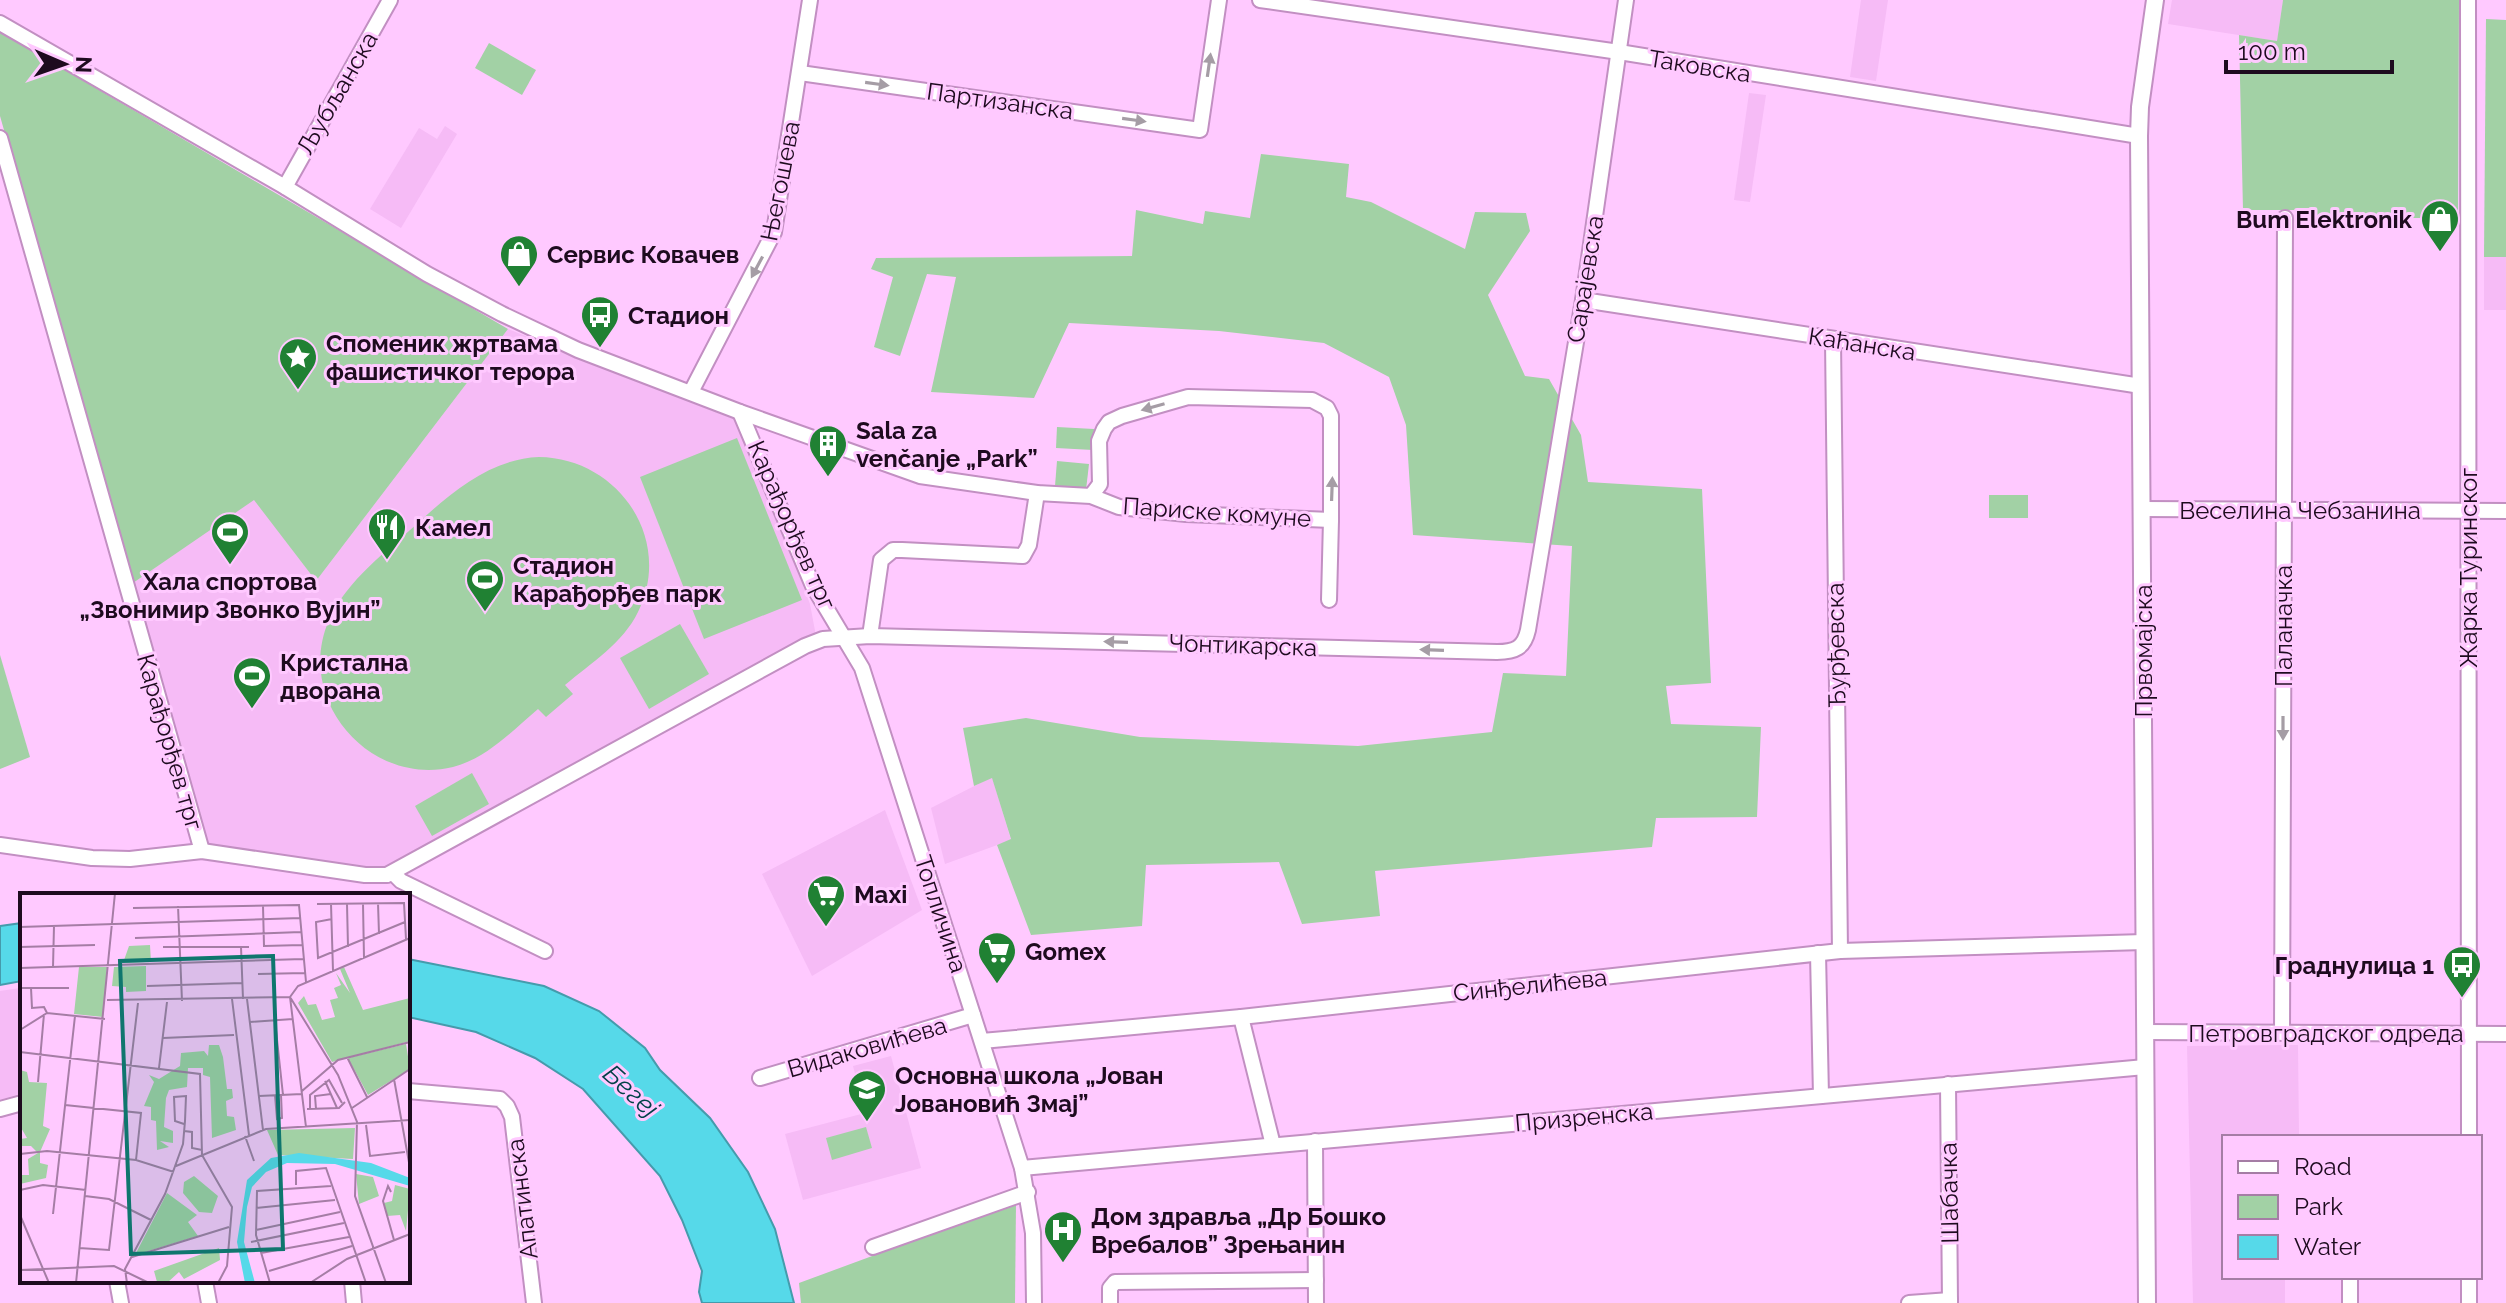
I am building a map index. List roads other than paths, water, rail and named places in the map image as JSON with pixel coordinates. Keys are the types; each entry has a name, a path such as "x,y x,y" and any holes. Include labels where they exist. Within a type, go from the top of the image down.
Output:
{"street":[{"name":"Љубљанска","path":"285,187 390,0"},
{"name":"Његошева","path":"691,392 774,232 810,0"},
{"name":"Партизанска","path":"800,73 1200,130 1219,0"},
{"name":"Таковска","path":"1260,0 1619,52 2139,136"},
{"name":"Сарајевска","path":"1540,556 1583,300 1626,0"},
{"name":"Првомајска","path":"2147,1303 2139,136 2155,0"},
{"name":"Жарка Туринског","path":"2468,0 2469,1135"},
{"name":"Карађорђев трг","path":"0,23 285,187 427,274 578,350 920,476 1037,493 1091,496"},
{"name":"Карађорђев трг","path":"0,138 202,851 365,875 393,873 805,646 823,639 870,636 881,560 887,553 902,550 1023,556 1029,545 1037,493"},
{"name":"Паланачка","path":"2282,1033 2285,218"},
{"name":"Каћанска","path":"1583,300 2141,386"},
{"name":"Ђурђевска","path":"1833,340 1840,951"},
{"name":"Париске комуне","path":"1329,600 1331,520 1333,426 1327,408 1312,400 1188,397 1109,422 1099,441 1100,484 1091,496 1119,507 1186,514 1331,520"},
{"name":"Карађорђев трг","path":"740,412 813,586 846,638"},
{"name":"Веселина Чебзанина","path":"2142,509 2506,511"},
{"name":"Чонтикарска","path":"870,636 1510,652 1518,649 1526,638 1540,556"},
{"name":"Топличина","path":"846,638 862,668 1022,1168 1033,1233 1034,1303"},
{"path":"0,845 118,859 202,851"},
{"path":"393,873 401,881 545,951"},
{"name":"Синђелићева","path":"982,1041 1241,1017 1840,951 2144,942"},
{"path":"1818,953 1821,1096"},
{"name":"Видаковићева","path":"760,1078 973,1015"},
{"path":"1241,1017 1273,1145"},
{"name":"Петровградског одреда","path":"2145,1032 2506,1034"},
{"name":"Призренска","path":"1022,1168 2145,1067"},
{"name":"Шабачка","path":"1948,1084 1950,1301"},
{"name":"Апатинска","path":"410,1091 500,1099 507,1106 512,1117 534,1303"},
{"path":"0,1109 20,1104"},
{"path":"1315,1141 1316,1303"},
{"path":"873,1247 1028,1192"},
{"path":"2350,1279 2350,1303"},
{"path":"2469,1279 2469,1303"},
{"path":"1110,1303 1110,1288 1115,1282 1316,1280"},
{"path":"117,1283 121,1303"},
{"path":"205,1283 209,1303"},
{"path":"352,1283 354,1303"},
{"path":"1909,1303 1950,1301"}],"water":[{"path":"20,923 20,981 0,985 0,926"},
{"name":"Бегеј","path":"410,959 544,986 599,1011 645,1048 660,1070 710,1118 748,1172 775,1229 794,1303 702,1303 699,1292 702,1271 660,1176 583,1089 535,1058 476,1032 410,1017"}],"place":[{"name":"Bum Elektronik","path":"2440,253"},
{"name":"Сервис Ковачев","path":"519,288"},
{"name":"Стадион","path":"600,349"},
{"name":"Споменик жртвама фашистичког терора","path":"298,391"},
{"name":"Sala za venčanje „Park”","path":"828,478"},
{"name":"Камел","path":"387,561"},
{"name":"Хала спортова „Звонимир Звонко Вујин”","path":"230,566"},
{"name":"Стадион Карађорђев парк","path":"485,613"},
{"name":"Кристална дворана","path":"252,710"},
{"name":"Maxi","path":"826,928"},
{"name":"Gomex","path":"997,985"},
{"name":"Граднулица 1","path":"2462,999"},
{"name":"Основна школа „Јован Јовановић Змај”","path":"867,1123"},
{"name":"Дом здравља „Др Бошко Вребалов” Зрењанин","path":"1063,1264"}]}
